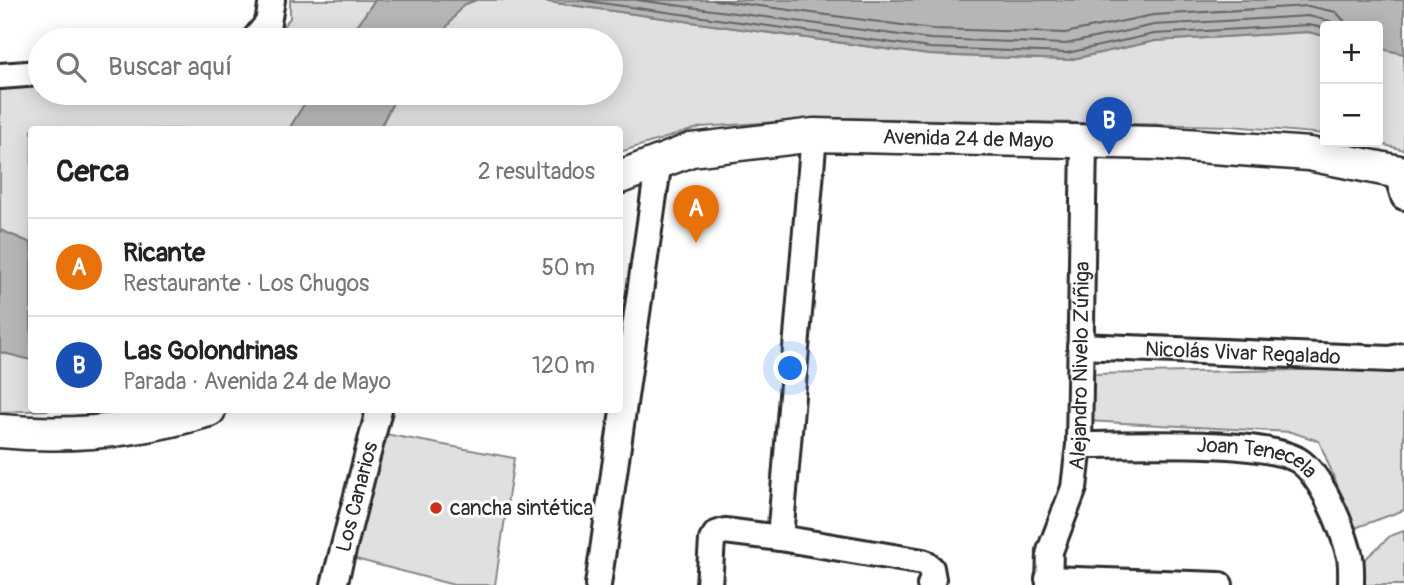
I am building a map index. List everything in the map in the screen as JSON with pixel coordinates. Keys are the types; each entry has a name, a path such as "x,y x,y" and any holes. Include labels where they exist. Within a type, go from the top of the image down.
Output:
{"main road":[{"name":"Avenida 24 de Mayo","path":"623,176 691,150 814,135 1084,142 1309,154 1401,180"},
{"path":"0,431 93,433 135,429 197,413"}],"street":[{"path":"264,28 268,23 272,0"},
{"path":"0,76 28,74"},
{"path":"780,538 814,135"},
{"name":"Alejandro Nivelo Zúñiga","path":"1049,582 1050,551 1074,488 1079,445 1084,142"},
{"path":"623,411 659,160"},
{"name":"Nicolás Vivar Regalado","path":"1080,346 1390,359 1404,356"},
{"name":"Los Canarios","path":"334,585 378,413"},
{"path":"598,585 623,413"},
{"name":"Joan Tenecela","path":"1079,445 1226,447 1282,453 1299,460 1312,472 1322,487 1346,544 1350,555 1351,585"},
{"path":"709,585 712,540 716,534 724,531 923,562 931,568 933,579 930,585"},
{"path":"1049,582 1220,585"}],"shaded area":[{"path":"290,0 375,0 355,28 282,28 290,18"},
{"path":"476,0 534,0 929,55 1068,60 1155,41 1308,32 1320,35 1320,134 1232,126 838,118 701,127 623,151 623,126 381,126 392,105 623,105 623,28 446,28 463,5"},
{"path":"1383,49 1404,54 1404,150 1383,145"},
{"path":"28,85 28,105 304,105 291,126 28,126 28,242 0,230 0,86"},
{"path":"0,352 28,359 28,411 0,412"},
{"path":"1404,368 1404,510 1355,528 1319,441 1291,432 1087,421 1090,374"},
{"name":"cancha sintética","path":"385,434 514,458 495,585 454,585 352,558"},
{"path":"1404,531 1404,585 1362,585 1362,562 1390,536"}],"water":[{"path":"375,0 476,0 463,5 446,28 355,28"},
{"path":"534,0 1404,0 1404,54 1383,49 1383,21 1320,21 1320,35 1308,32 1155,41 1068,60 929,55"},
{"path":"304,105 392,105 381,126 291,126"},
{"path":"0,230 28,242 28,359 0,352"}],"place":[{"name":"Las Golondrinas","path":"1109,155"},
{"name":"Ricante","path":"696,243"},
{"name":"cancha sintética","path":"436,508"}]}
